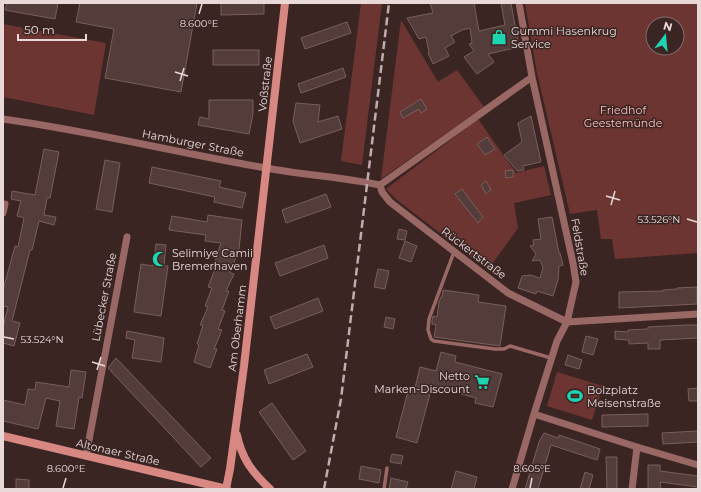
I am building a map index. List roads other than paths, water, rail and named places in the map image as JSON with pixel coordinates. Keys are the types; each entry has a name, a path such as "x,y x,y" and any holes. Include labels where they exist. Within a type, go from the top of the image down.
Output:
{"street":[{"name":"Voßstraße","path":"266,168 285,3"},
{"name":"Feldstraße","path":"512,489 557,341 568,322 576,282 532,76 520,3"},
{"path":"383,183 532,76"},
{"name":"Hamburger Straße","path":"3,118 266,168 383,183"},
{"name":"Am Oberhamm","path":"226,489 230,469 266,168"},
{"name":"Rückertstraße","path":"383,183 382,192 390,202 508,293 568,322"},
{"path":"3,213 5,204"},
{"name":"Lübecker Straße","path":"86,456 127,237"},
{"path":"568,322 698,314"},
{"path":"534,414 698,465"},
{"path":"235,428 240,450 249,466 270,489"},
{"name":"Altonaer Straße","path":"3,436 226,489"},
{"path":"632,489 638,447"}],"lane":[{"path":"454,252 429,319 428,330 431,339 434,341 494,349 504,349 510,346 552,358"},
{"path":"384,489 387,468"}],"railway":[{"path":"324,489 341,399 389,3"}],"place":[{"name":"Gummi Hasenkrug Service","path":"499,37"},
{"name":"Selimiye Camii Bremerhaven","path":"160,259"},
{"name":"Netto Marken-Discount","path":"482,382"},
{"name":"Bolzplatz Meisenstraße","path":"575,396"}],"park label":[{"name":"Friedhof Geestemünde","path":"623,116"}]}
